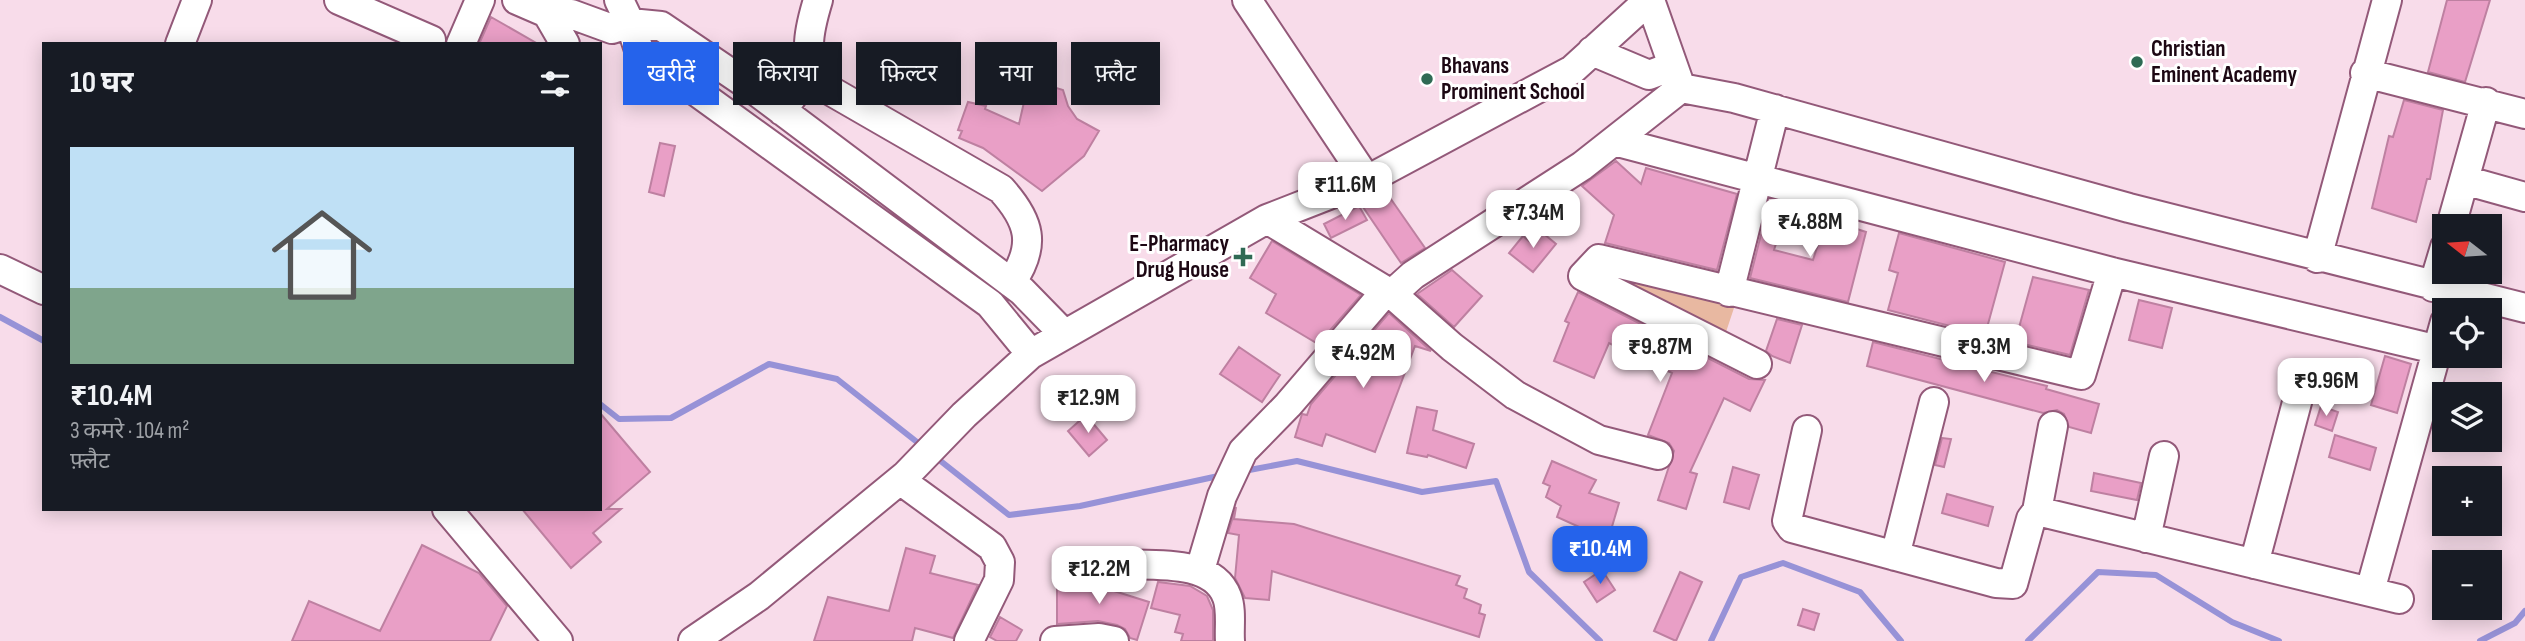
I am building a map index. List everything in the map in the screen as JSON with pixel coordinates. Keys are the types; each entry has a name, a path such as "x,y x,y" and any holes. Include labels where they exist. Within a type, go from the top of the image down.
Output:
{"street":[{"path":"181,42 197,0"},
{"path":"339,0 431,40"},
{"path":"462,42 480,0"},
{"path":"517,0 547,13 571,14 612,29 625,11"},
{"path":"809,42 808,31 818,0"},
{"path":"1247,0 1367,180"},
{"path":"693,641 760,596 903,478 964,415 1031,354 1063,333 1267,219 1367,180 1572,70 1650,0 1677,77"},
{"path":"2317,258 2386,0"},
{"path":"625,11 661,26 782,111 1011,283 1063,333"},
{"path":"625,11 639,50 990,304 1031,354"},
{"path":"547,13 564,42"},
{"path":"1592,51 1649,75 1677,77 1774,109 2317,258 2444,296 2525,308"},
{"path":"2365,73 2525,114"},
{"path":"1200,570 1242,451 1288,405 1389,293 1531,201 1614,141 1677,77"},
{"path":"842,97 1002,189 1022,212 1027,229 1021,268 1011,283"},
{"path":"2454,214 2486,102"},
{"path":"782,111 786,105"},
{"path":"1729,292 1759,179 1774,109"},
{"path":"1614,141 2112,272 2432,348"},
{"path":"2464,180 2525,197"},
{"path":"1267,219 1389,293 1452,347 1516,395 1599,439 1658,455"},
{"path":"1757,364 1583,275 1599,259 2081,375 2112,272"},
{"path":"0,269 42,289"},
{"path":"2370,591 2434,368"},
{"path":"2254,564 2301,391"},
{"path":"1895,556 1934,402"},
{"path":"1807,430 1787,521 1792,528 1996,583 2013,584 2031,519 2037,511 2053,426"},
{"path":"2146,538 2164,456"},
{"path":"903,478 992,547 1000,562 999,580 969,641"},
{"path":"449,511 558,641"},
{"path":"2037,511 2399,599"},
{"path":"1118,564 1200,570 1213,577 1228,599 1230,641"},
{"path":"1055,641 1099,638 1114,641"}],"shaded area":[{"path":"1606,273 1737,299 1726,332"}],"building":[{"path":"2447,0 2490,0 2465,82 2428,72"},
{"path":"491,17 535,42 480,42"},
{"path":"1057,88 1063,90 1068,106 1077,119 1099,131 1084,156 1042,191 983,148 959,138 962,131 958,130 968,102 986,106 985,109 1019,124 1023,105 1057,105"},
{"path":"2404,100 2443,110 2430,179 2427,179 2416,222 2372,208 2389,136 2393,137"},
{"path":"660,143 675,146 664,196 649,192"},
{"path":"1616,161 1641,184 1646,168 1737,194 1717,270 1605,243 1614,215 1582,186"},
{"path":"1386,192 1425,248 1401,263 1363,207"},
{"path":"1769,203 1787,209 1774,250 1813,260 1826,219 1866,232 1848,302 1750,278"},
{"path":"1359,206 1367,220 1331,238 1324,224"},
{"path":"1538,229 1556,244 1533,272 1509,253 1523,236 1529,241"},
{"path":"1899,233 2005,262 1985,335 1888,310 1898,273 1889,270"},
{"path":"1272,241 1361,295 1318,344 1266,313 1276,294 1250,278"},
{"path":"1452,270 1482,296 1454,327 1417,294"},
{"path":"2033,277 2089,290 2070,355 2015,342"},
{"path":"1578,292 1749,379 1765,380 1750,411 1724,398 1690,472 1697,474 1686,509 1658,500 1674,451 1669,443 1648,435 1672,373 1609,343 1594,378 1554,361 1569,323 1565,321"},
{"path":"2139,300 2172,308 2162,348 2129,340"},
{"path":"1389,313 1431,351 1415,346 1375,452 1326,434 1322,446 1295,437 1302,414 1307,415 1311,404"},
{"path":"1777,319 1802,325 1790,363 1766,351"},
{"path":"1873,342 2047,386 2046,389 2099,404 2091,433 2069,427 2064,414 2057,410 2043,413 1867,366"},
{"path":"1239,347 1280,375 1262,402 1220,374"},
{"path":"2385,356 2411,364 2397,413 2371,405"},
{"path":"2321,406 2338,412 2332,431 2315,425"},
{"path":"1417,407 1437,411 1433,430 1474,444 1466,468 1428,455 1407,453"},
{"path":"602,415 650,472 607,509 621,509 593,533 601,542 571,568 524,511 602,511"},
{"path":"1086,415 1107,440 1089,456 1068,431"},
{"path":"2335,435 2376,448 2370,470 2329,457"},
{"path":"1942,438 1951,439 1944,467 1935,465"},
{"path":"1552,461 1596,480 1589,493 1619,503 1608,540 1557,517 1561,506 1546,497 1550,486 1543,483"},
{"path":"1733,467 1759,475 1749,509 1724,502"},
{"path":"2094,473 2141,483 2137,500 2091,491"},
{"path":"1947,494 1993,507 1988,526 1942,513"},
{"path":"1236,507 1234,519 1294,524 1460,576 1456,585 1467,589 1464,598 1481,605 1479,613 1485,615 1479,637 1272,571 1269,600 1245,598 1235,578 1239,535 1228,533"},
{"path":"422,545 479,573 507,606 490,641 292,641 309,601 380,631"},
{"path":"906,548 935,556 930,573 978,585 953,638 915,628 912,641 814,641 828,597 889,611"},
{"path":"1602,570 1615,590 1597,602 1584,582"},
{"path":"1680,572 1702,582 1676,641 1654,631"},
{"path":"1079,580 1149,602 1137,640 1130,638 1125,629 1117,625 1098,621 1057,624 1057,581"},
{"path":"1158,582 1190,586 1207,596 1213,610 1213,641 1181,641 1183,634 1175,632 1180,615 1151,608"},
{"path":"1803,609 1819,614 1814,630 1798,625"},
{"path":"1000,617 1022,630 1016,641 997,641 990,637"}],"waterway":[{"path":"0,317 42,340"},
{"path":"602,406 619,419 671,418 769,364 837,379 922,446"},
{"path":"933,455 1009,515 1080,506 1223,475"},
{"path":"1244,471 1297,461 1422,492 1496,481 1529,572 1600,641"},
{"path":"1711,641 1741,577 1783,563 1860,592 1901,641"},
{"path":"2028,641 2098,572 2156,575 2232,622 2279,641"},
{"path":"2480,641 2515,623 2525,611"}],"place":[{"name":"Christian Eminent Academy","path":"2137,62"},
{"name":"Bhavans Prominent School","path":"1427,79"},
{"name":"E-Pharmacy Drug House","path":"1243,257"}]}
